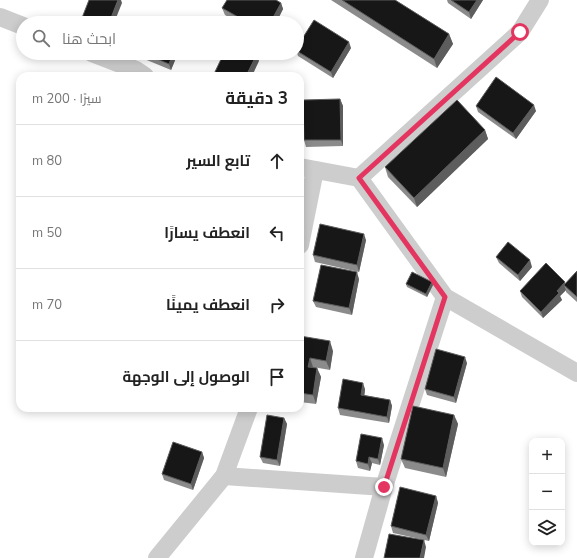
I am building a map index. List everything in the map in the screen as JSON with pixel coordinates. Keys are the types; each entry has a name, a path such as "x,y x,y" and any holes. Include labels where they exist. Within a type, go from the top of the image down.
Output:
{"street":[{"path":"359,178 520,32 540,0"},
{"path":"0,17 16,23"},
{"path":"110,60 139,72"},
{"path":"304,206 308,168 359,178 445,297 577,373"},
{"path":"364,558 384,487 445,297"},
{"path":"157,558 224,476 248,412"},
{"path":"224,476 384,487"}],"building":[{"path":"89,0 118,0 112,16 83,16"},
{"path":"227,0 276,0 281,3 274,16 236,16 222,8"},
{"path":"342,0 395,0 449,34 434,59"},
{"path":"451,0 477,0 469,12"},
{"path":"314,20 349,42 331,72 304,55 304,36"},
{"path":"160,60 170,60 169,64"},
{"path":"221,60 254,60 248,72 215,72"},
{"path":"496,77 534,105 513,133 476,106"},
{"path":"340,99 341,140 304,140 304,100"},
{"path":"457,100 485,130 414,198 385,167"},
{"path":"320,224 364,234 357,265 313,255"},
{"path":"508,242 530,260 518,275 496,257"},
{"path":"546,263 565,282 557,291 559,293 541,312 520,291"},
{"path":"321,265 357,272 349,308 313,301"},
{"path":"577,271 577,297 564,285"},
{"path":"412,272 432,282 426,294 406,284"},
{"path":"304,337 330,341 326,361 310,358 308,367 317,368 313,395 304,394"},
{"path":"436,349 465,357 454,397 425,389"},
{"path":"343,379 363,383 361,395 390,400 387,417 338,408"},
{"path":"413,406 454,415 443,468 401,459"},
{"path":"267,415 284,418 277,460 260,457"},
{"path":"361,434 382,438 378,459 369,457 368,464 356,461"},
{"path":"173,442 202,452 191,484 162,474"},
{"path":"400,487 436,496 426,535 391,526"},
{"path":"389,534 424,540 420,558 384,558"}],"route":[{"path":"384,487 445,297 359,178 520,32"}]}
